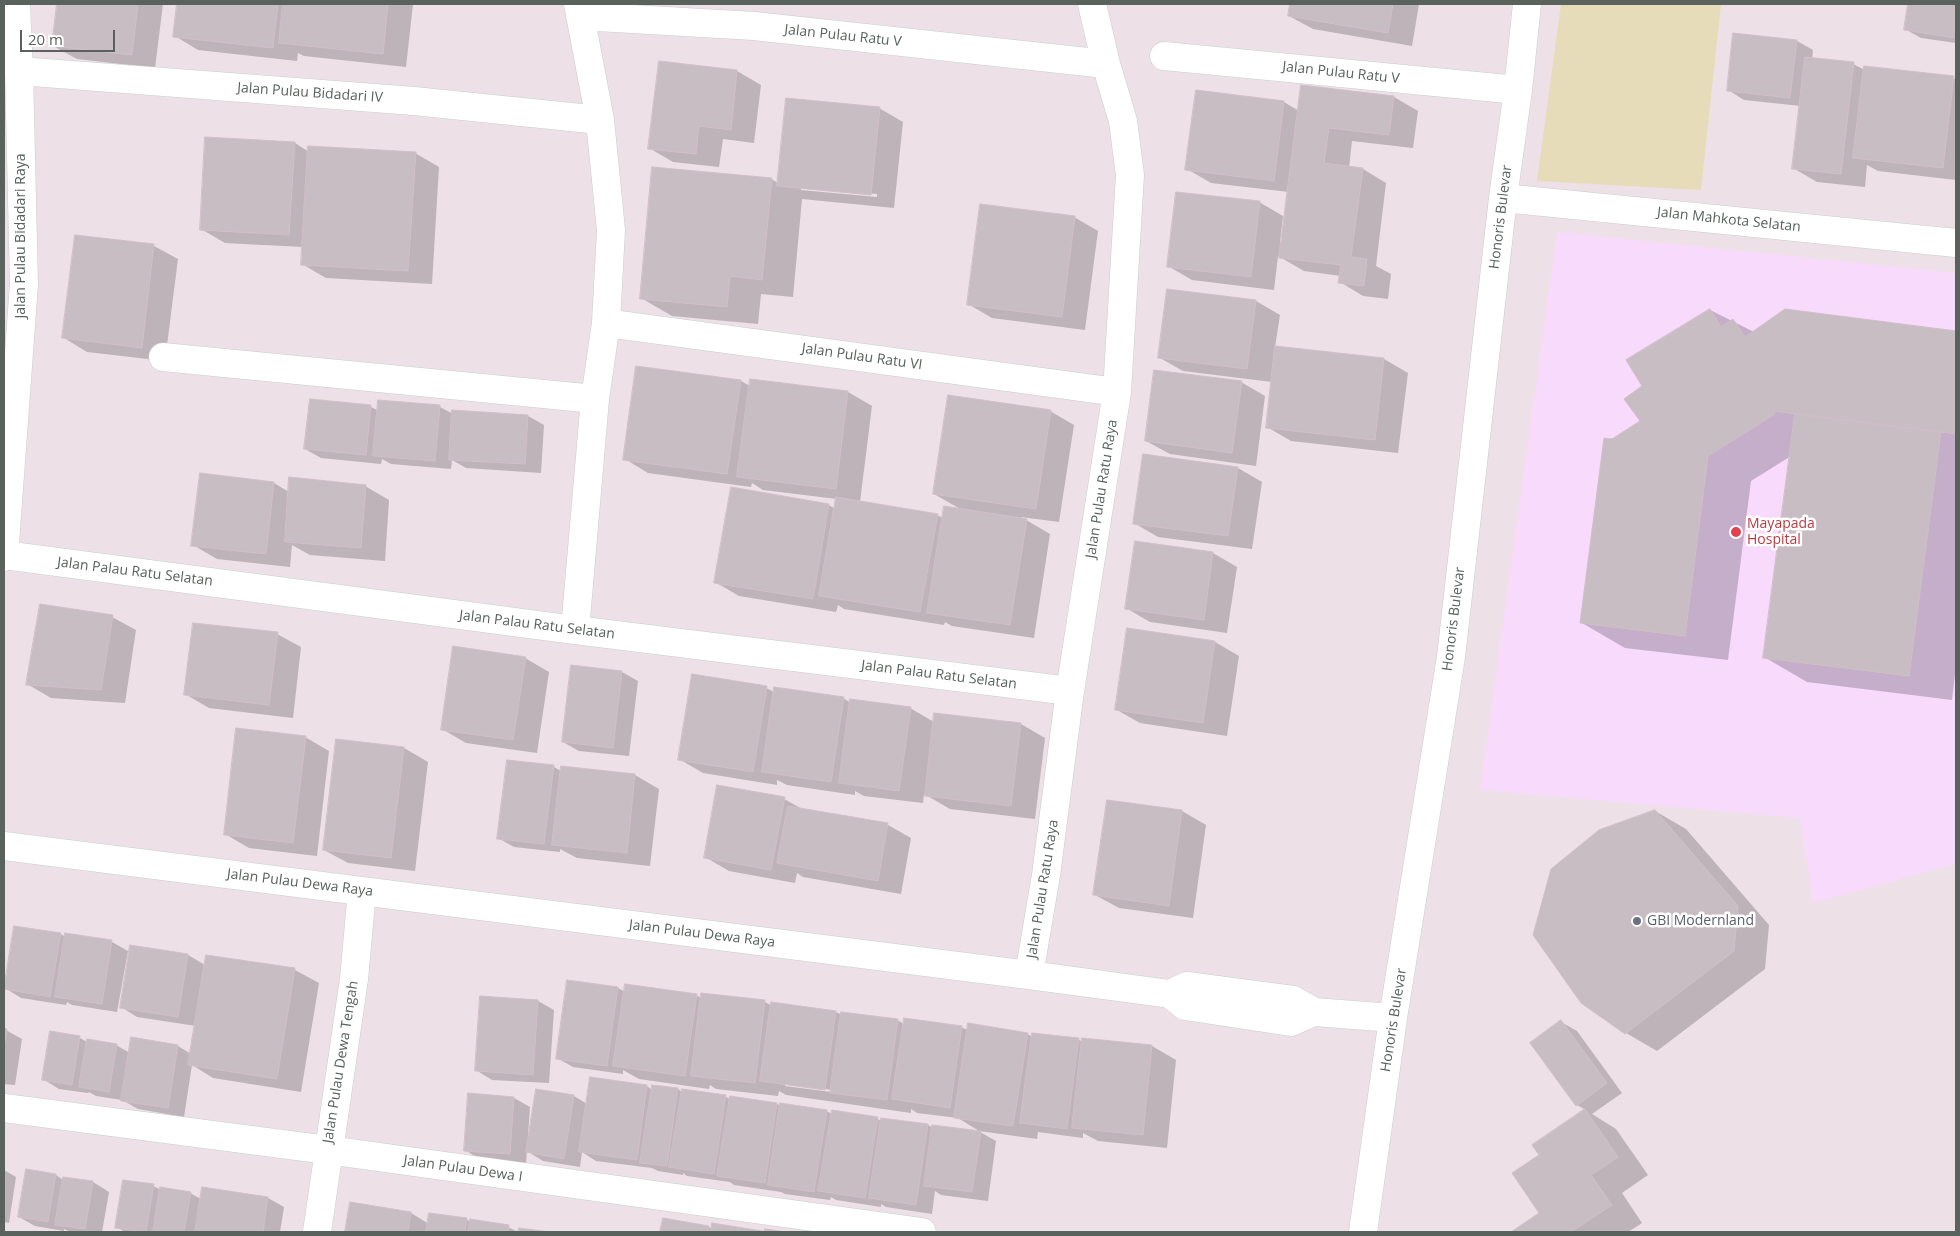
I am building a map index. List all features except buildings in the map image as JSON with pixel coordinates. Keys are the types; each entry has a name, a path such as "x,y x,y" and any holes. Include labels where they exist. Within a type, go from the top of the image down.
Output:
{"street":[{"name":"Jalan Pulau Bidadari Raya","path":"4,556 24,284 16,4"},
{"name":"Jalan Pulau Ratu Raya","path":"1029,975 1046,875 1070,691 1117,392 1130,175 1124,121 1106,64 1092,4"},
{"name":"Honoris Bulevar","path":"1363,1232 1450,657 1527,4"},
{"name":"Jalan Pulau Ratu V","path":"579,10 754,26 1106,64"},
{"path":"575,630 595,399 606,323 611,230 600,120 579,10"},
{"name":"Jalan Pulau Ratu V","path":"1164,56 1518,90"},
{"name":"Jalan Pulau Bidadari IV","path":"19,71 414,101 600,120"},
{"name":"Jalan Mahkota Selatan","path":"1503,198 1956,243"},
{"name":"Jalan Pulau Ratu VI","path":"606,323 1117,392"},
{"path":"163,357 595,399"},
{"name":"Jalan Palau Ratu Selatan","path":"4,556 575,630 1070,691"},
{"name":"Jalan Pulau Dewa Raya","path":"4,846 1170,994 1184,1006 1291,1022 1314,1012 1394,1018"},
{"name":"Jalan Pulau Dewa Tengah","path":"317,1232 354,979 362,891"},
{"name":"Jalan Pulau Dewa I","path":"4,1108 328,1150 922,1232"}],"shaded area":[{"path":"1561,4 1721,4 1701,190 1537,181"},
{"name":"Mayapada Hospital","path":"1557,232 1956,273 1956,864 1813,903 1800,818 1480,790"}],"place":[{"name":"Mayapada Hospital","path":"1736,532"},
{"name":"GBI Modernland","path":"1637,921"}]}
